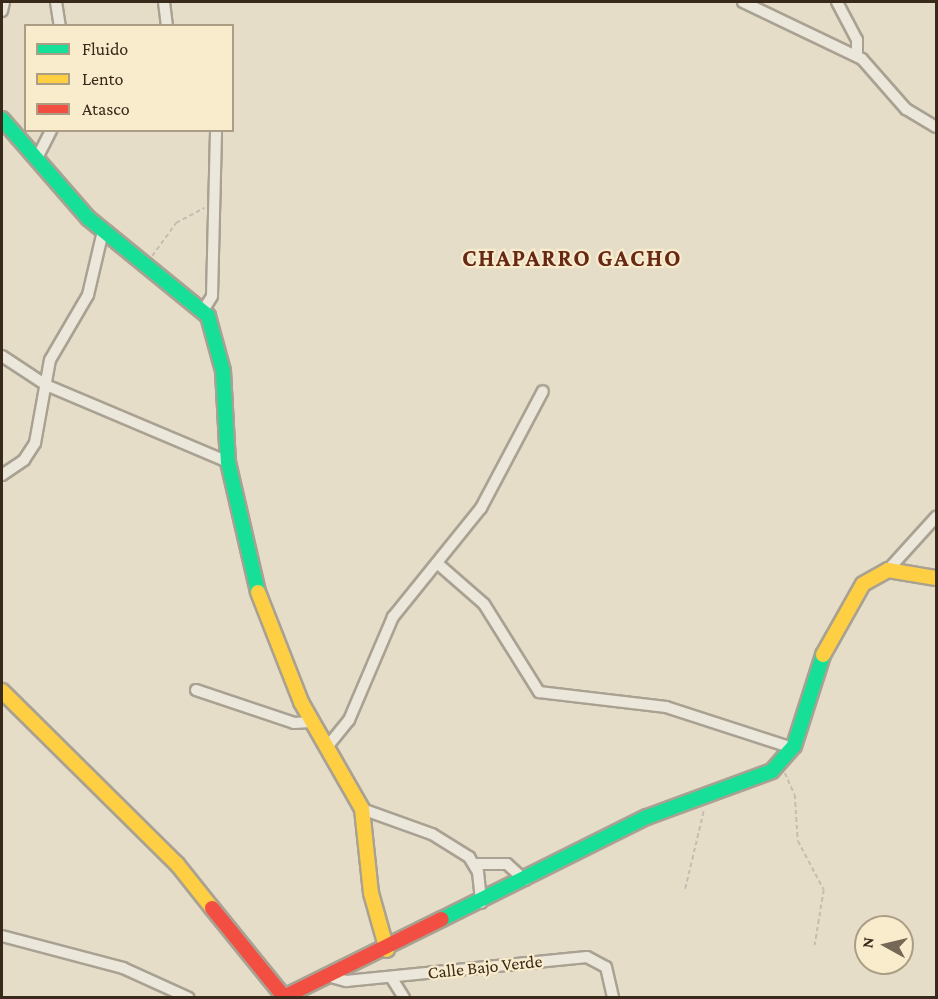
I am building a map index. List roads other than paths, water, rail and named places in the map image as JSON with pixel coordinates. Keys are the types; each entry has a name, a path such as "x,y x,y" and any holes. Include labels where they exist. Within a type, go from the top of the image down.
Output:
{"main road":[{"path":"2,119 36,160 103,231 148,263 204,309 223,371 228,462 260,599 311,722 362,809 370,893 387,950"},
{"path":"2,691 177,864 284,997 387,950 631,824 779,765 792,748 824,652 863,584 888,570 936,578"}],"street":[{"path":"2,11 4,2"},
{"path":"56,2 60,24"},
{"path":"164,2 167,24"},
{"path":"743,2 857,56 906,110 936,126"},
{"path":"837,2 857,40 857,56"},
{"path":"36,160 50,132"},
{"path":"204,309 212,296 217,207 216,132"},
{"path":"2,476 33,448 55,347 88,295 103,231"},
{"path":"2,356 46,385 228,462"},
{"path":"327,747 349,720 393,617 481,508 543,391"},
{"path":"888,570 936,517"},
{"path":"437,563 484,604 539,692 666,707 792,748"},
{"path":"196,690 294,723 311,722"},
{"path":"362,809 432,834 475,864 507,864 525,880"},
{"path":"475,864 481,903"},
{"path":"2,936 123,968 189,998"},
{"name":"Calle Bajo Verde","path":"331,977 391,977 587,957 606,967 614,998"},
{"path":"391,977 404,998"}],"district":[{"name":"CHAPARRO GACHO","path":"572,258"}]}
